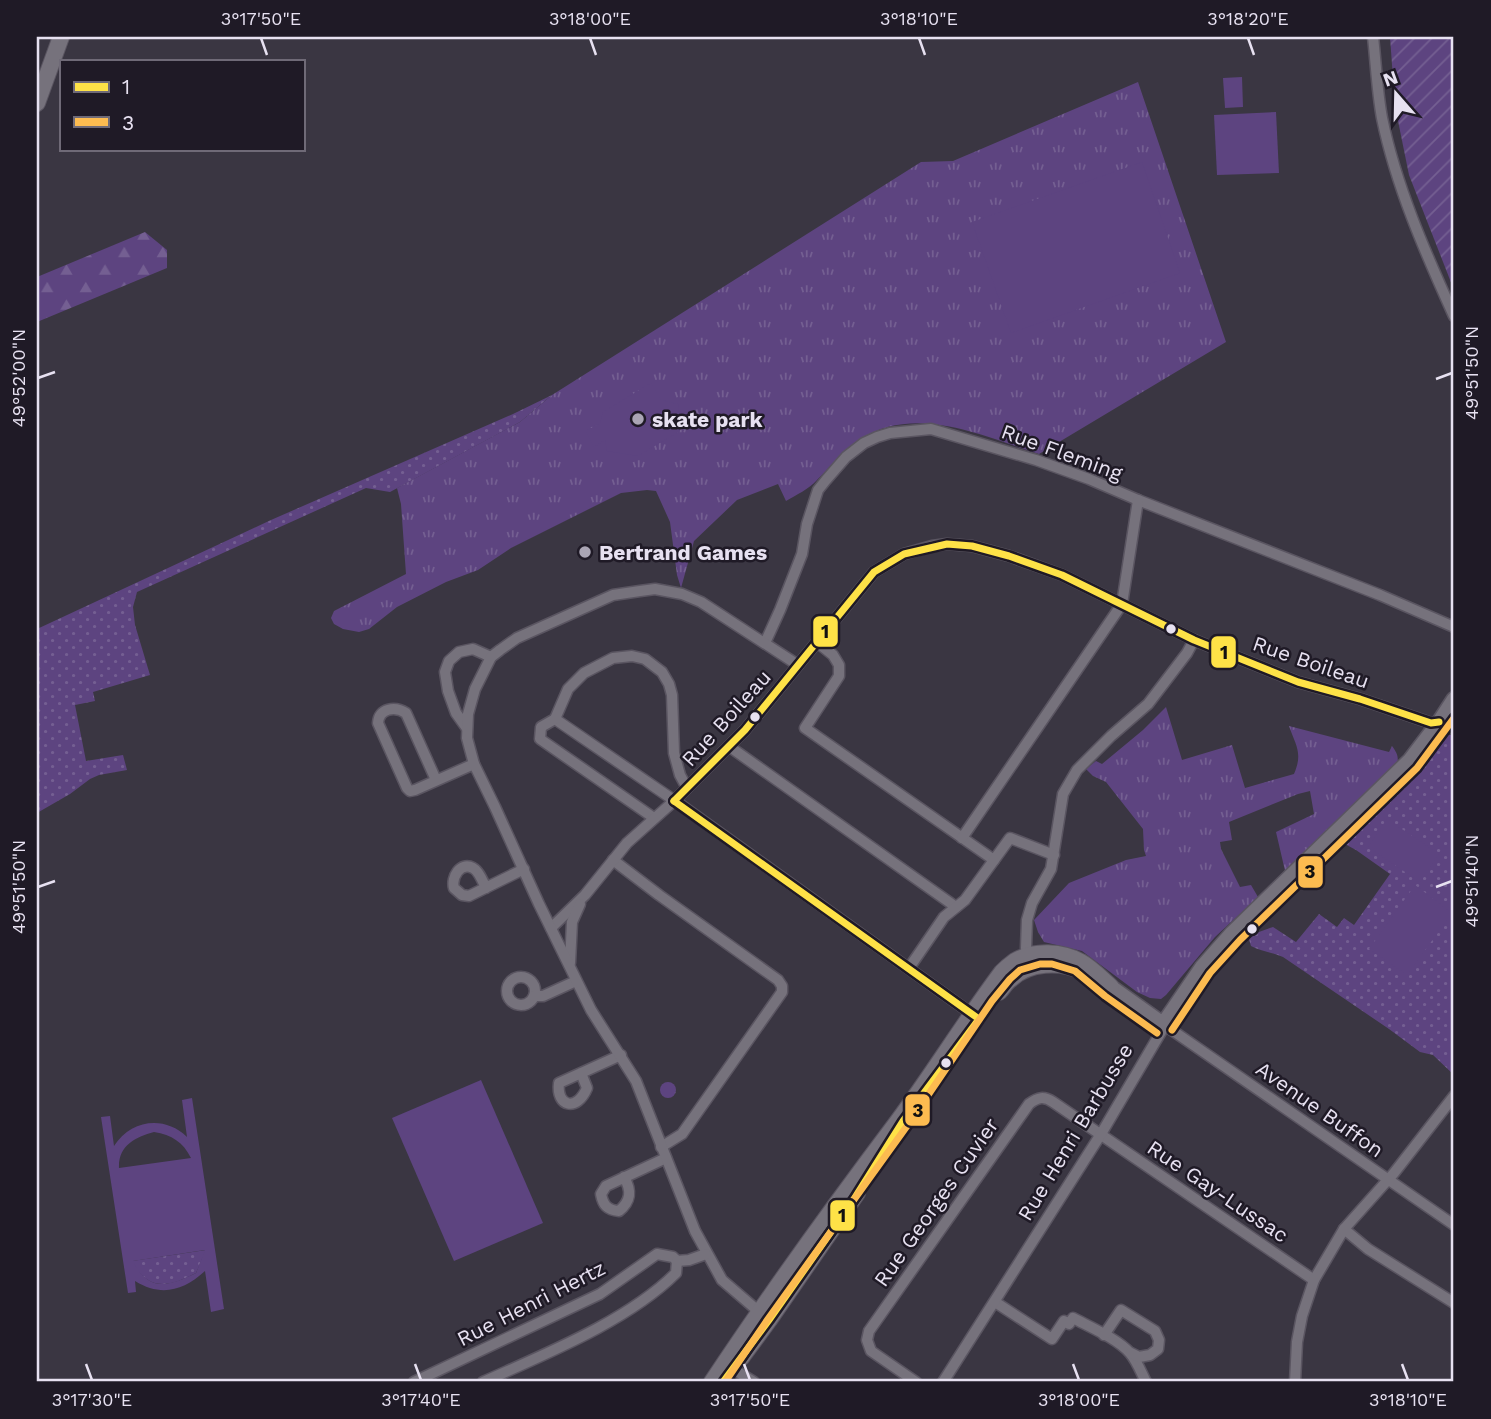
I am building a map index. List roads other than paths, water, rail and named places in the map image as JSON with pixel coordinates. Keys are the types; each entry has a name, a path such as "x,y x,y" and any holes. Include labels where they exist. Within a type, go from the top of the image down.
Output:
{"main road":[{"path":"37,103 61,37"},
{"path":"712,1382 727,1372 764,1316 853,1199 976,1016 1028,957 1038,953 1067,956 1081,962 1111,987"}],"street":[{"path":"1373,37 1382,116 1395,167 1454,316"},
{"name":"Rue Fleming","path":"765,643 802,554 807,524 818,490 846,457 864,443 890,433 931,429 1036,460 1089,479 1454,626"},
{"path":"962,838 1122,604 1138,500"},
{"name":"Rue Boileau","path":"551,928 585,895 627,844 746,730 874,572 916,550 947,544 972,546 1019,560 1062,575 1194,640 1298,682 1431,723 1447,723"},
{"path":"764,1316 722,1280 706,1254 641,1091 591,1010 569,967 474,764 466,727 475,689 491,657 517,638 613,595 655,589 682,594 701,602 799,665"},
{"path":"1028,957 1027,920 1032,903 1051,869 1063,794 1077,770 1149,704 1194,640"},
{"path":"817,642 833,654 839,665 839,676 805,728 994,860"},
{"path":"466,727 456,713 445,672 458,652 473,649 491,657"},
{"path":"654,818 540,739 541,727 555,719 568,689 584,673 613,658 632,656 645,659 662,672 672,695 674,753 687,788"},
{"name":"Rue Henri Barbusse","path":"943,1382 1101,1134 1161,1032 1163,1024 1202,967 1233,933 1447,723 1454,699"},
{"path":"436,780 406,713 392,708 381,714 379,723 410,791 474,764"},
{"path":"555,719 976,1016"},
{"path":"730,747 956,907"},
{"path":"909,968 944,917 965,900 1010,838 1054,855"},
{"path":"613,860 778,980 782,986 782,992 682,1134 664,1152 624,1177"},
{"path":"486,888 524,869"},
{"name":"Rue Boileau","path":"569,967 572,922 585,895"},
{"path":"539,904 569,911"},
{"path":"534,996 543,996 576,981"},
{"path":"1111,987 1163,1024"},
{"name":"Avenue Buffon","path":"1163,1024 1454,1225"},
{"path":"581,1073 621,1055"},
{"path":"1295,1382 1297,1342 1314,1280 1344,1228 1388,1180 1454,1096"},
{"name":"Rue Georges Cuvier","path":"916,1382 871,1350 867,1340 869,1331 1029,1104 1037,1098 1047,1098 1101,1134"},
{"name":"Rue Gay-Lussac","path":"1101,1134 1314,1280"},
{"path":"1344,1228 1368,1248 1454,1303"},
{"name":"Rue Henri Hertz","path":"414,1382 600,1294 657,1254 673,1257 677,1261"},
{"path":"483,1382 611,1321 666,1283 676,1273 677,1261 706,1254"},
{"path":"995,1302 1052,1339 1063,1321 1069,1324 1073,1318 1139,1357 1150,1355 1158,1349 1159,1340 1155,1331 1121,1310 1104,1335"},
{"path":"1128,1351 1146,1382"},
{"path":"727,1372 754,1382"}],"place":[{"name":"skate park","path":"638,419"},
{"name":"Bertrand Games","path":"585,552"}]}
